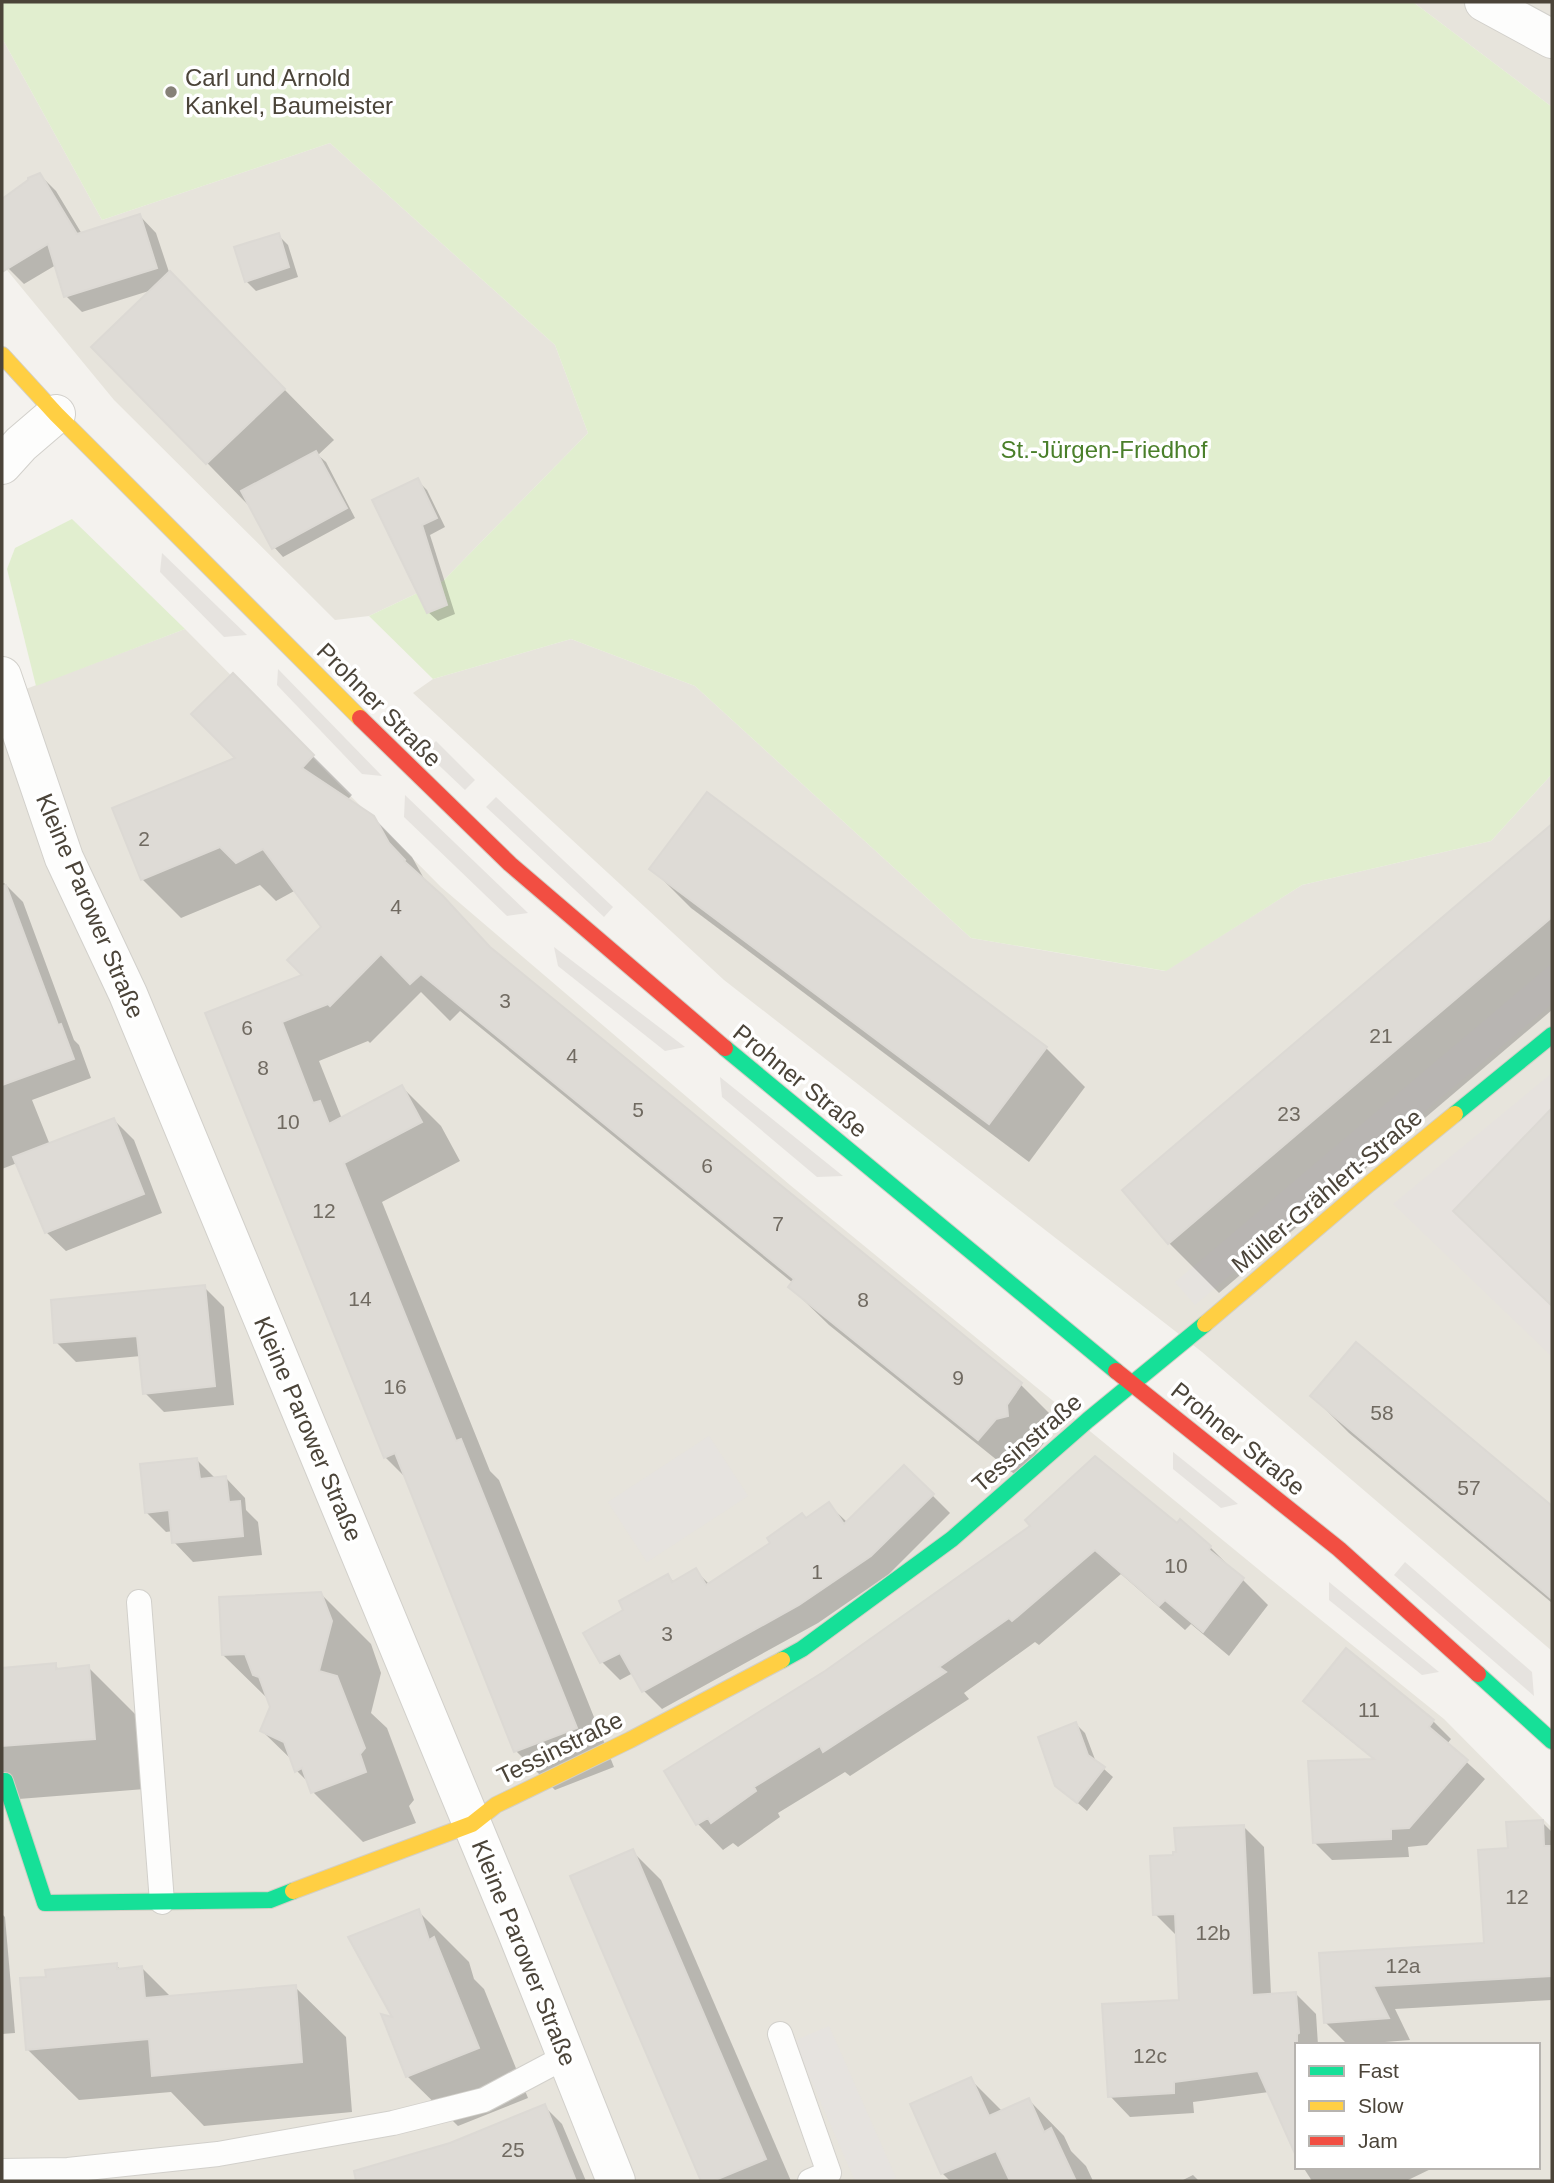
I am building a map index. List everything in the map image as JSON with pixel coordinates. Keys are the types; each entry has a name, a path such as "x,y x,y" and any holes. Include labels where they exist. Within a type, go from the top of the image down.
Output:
{"main road":[{"name":"Prohner Straße","path":"2,355 56,414 398,757 510,864 706,1033 1132,1384 1339,1549 1552,1741"},
{"name":"Müller-Grählert-Straße","path":"1132,1384 1369,1184 1552,1035"},
{"name":"Tessinstraße","path":"2,1782 5,1781 45,1903 270,1900 472,1824 496,1805 630,1741 802,1649 952,1539 1132,1384"}],"street":[{"path":"1484,2 1552,39"},
{"path":"2,465 21,444 56,414"},
{"name":"Kleine Parower Straße","path":"2,676 8,720 64,859 128,994 472,1824 616,2181"}],"lane":[{"path":"139,1602 162,1902"},
{"path":"780,2034 829,2173 810,2181"},
{"path":"2,2172 68,2170 218,2154 393,2123 484,2100 565,2057"}],"shaded area":[{"path":"1413,2 1552,2 1552,107"},
{"path":"2,38 102,220 330,143 555,345 588,433 443,581 369,616 335,620 114,400 2,264"},
{"path":"162,553 247,635 224,637 160,572"},
{"path":"185,629 441,887 790,1185 1444,1719 1552,1828 1552,2181 2,2181 2,698"},
{"path":"571,639 695,686 971,938 1165,971 1302,885 1491,841 1552,774 1552,1651 1202,1352 724,980 413,693 433,679"},
{"path":"278,669 382,776 362,774 277,685"},
{"path":"436,741 475,780 465,790 425,752"},
{"path":"405,795 528,913 507,916 404,817"},
{"path":"496,797 613,907 604,917 486,807"},
{"path":"554,947 685,1047 665,1051 558,966"},
{"path":"1552,963 1552,1004 1195,1305 1175,1282"},
{"path":"1552,1073 1552,1357 1393,1204"},
{"path":"720,1077 843,1176 817,1177 722,1097"},
{"path":"709,1436 748,1496 647,1562 608,1502"},
{"path":"1173,1452 1238,1504 1221,1508 1173,1469"},
{"path":"1405,1562 1532,1672 1534,1696 1394,1575"},
{"path":"1329,1582 1439,1672 1422,1675 1329,1600"},
{"path":"829,2026 896,2178 889,2181 855,2181 794,2041"}],"green space":[{"name":"St.-Jürgen-Friedhof","path":"2,2 1413,2 1552,107 1552,774 1491,841 1302,885 1166,971 971,938 695,686 571,639 433,679 369,616 443,581 588,433 555,345 330,143 102,220 2,38"},
{"path":"72,519 185,629 36,686 7,569 15,548"}],"building":[{"path":"40,173 77,234 140,214 157,268 64,297 48,244 2,272 2,199 28,178"},
{"path":"279,233 289,267 245,282 234,247"},
{"path":"170,271 285,389 206,464 91,347"},
{"path":"316,451 347,508 272,549 241,491"},
{"path":"418,478 437,518 422,525 447,605 427,613 372,500"},
{"path":"233,673 314,755 302,768 374,816 389,843 404,861 443,896 490,947 1022,1383 1007,1405 1008,1416 996,1419 978,1440 788,1287 794,1279 421,974 410,984 381,954 330,1006 328,1004 282,1022 313,1103 320,1101 329,1124 402,1085 422,1122 344,1163 456,1441 461,1439 577,1728 514,1752 395,1453 384,1458 205,1013 302,975 287,960 321,927 263,849 236,863 220,847 141,880 112,808 235,758 191,714"},
{"path":"707,792 1047,1047 989,1124 649,869"},
{"path":"1552,824 1552,917 1168,1244 1122,1190"},
{"path":"6,885 58,1025 61,1024 74,1059 2,1085 2,886"},
{"path":"1552,1108 1552,1306 1453,1211"},
{"path":"114,1118 144,1194 45,1233 13,1157"},
{"path":"205,1285 215,1386 143,1394 137,1336 54,1343 51,1300"},
{"path":"1356,1342 1552,1506 1552,1599 1310,1396"},
{"path":"1095,1456 1177,1523 1180,1519 1211,1546 1209,1550 1244,1578 1203,1632 1165,1600 1159,1606 1095,1550 1012,1621 1009,1618 939,1667 946,1672 823,1752 820,1746 754,1787 756,1791 711,1823 708,1818 696,1825 664,1771 825,1671 1030,1526 1025,1520"},
{"path":"197,1458 200,1479 226,1476 229,1502 240,1501 243,1536 172,1543 169,1510 145,1513 140,1464"},
{"path":"904,1465 934,1494 871,1556 799,1605 642,1692 620,1653 600,1663 583,1633 623,1610 619,1601 668,1574 672,1582 696,1568 706,1585 770,1543 767,1538 802,1513 806,1518 829,1502 844,1524"},
{"path":"321,1592 332,1621 319,1671 337,1676 365,1748 360,1754 366,1772 311,1793 302,1768 295,1772 284,1742 260,1731 270,1707 259,1677 253,1675 245,1654 222,1655 219,1597"},
{"path":"1346,1648 1434,1720 1429,1727 1468,1760 1409,1828 1391,1829 1391,1839 1313,1843 1308,1761 1374,1759 1303,1701"},
{"path":"56,1663 56,1669 89,1665 95,1739 2,1746 2,1668"},
{"path":"1076,1722 1088,1755 1105,1767 1077,1803 1055,1786 1038,1737"},
{"path":"1543,1820 1544,1846 1552,1846 1552,1976 1373,1986 1389,2018 1324,2023 1319,1953 1484,1943 1478,1850 1508,1848 1506,1822"},
{"path":"1244,1825 1252,1995 1296,1992 1299,2033 1295,2043 1295,2154 1258,2071 1174,2082 1174,2093 1108,2097 1102,2004 1179,2000 1175,1914 1153,1915 1150,1856 1173,1855 1173,1852 1176,1852 1174,1828"},
{"path":"633,1849 766,2159 713,2181 701,2181 570,1876"},
{"path":"419,1909 429,1940 434,1937 479,2048 406,2077 381,2014 392,2017 348,1937"},
{"path":"117,1963 117,1969 142,1966 145,1998 296,1985 302,2062 152,2076 149,2039 26,2050 20,1978 46,1977 45,1970"},
{"path":"971,2077 989,2116 1029,2098 1044,2132 1051,2128 1076,2181 1010,2181 996,2151 941,2174 910,2104"},
{"path":"545,2104 576,2181 356,2181 354,2171 450,2143"}],"traffic: fast":[{"path":"1455,1114 1552,1035"},
{"path":"725,1048 1116,1371"},
{"path":"782,1660 802,1649 952,1539 1088,1420 1205,1324"},
{"path":"1478,1674 1552,1741"},
{"path":"2,1781 5,1781 45,1903 270,1900 293,1891"}],"traffic: slow":[{"path":"2,355 56,414 360,718"},
{"path":"1205,1324 1455,1114"},
{"path":"293,1891 472,1824 496,1805 630,1740 782,1660"}],"traffic: jam":[{"path":"360,718 510,864 725,1048"},
{"path":"1116,1371 1339,1549 1478,1674"}],"place":[{"name":"Carl und Arnold Kankel, Baumeister","path":"171,92"}]}
